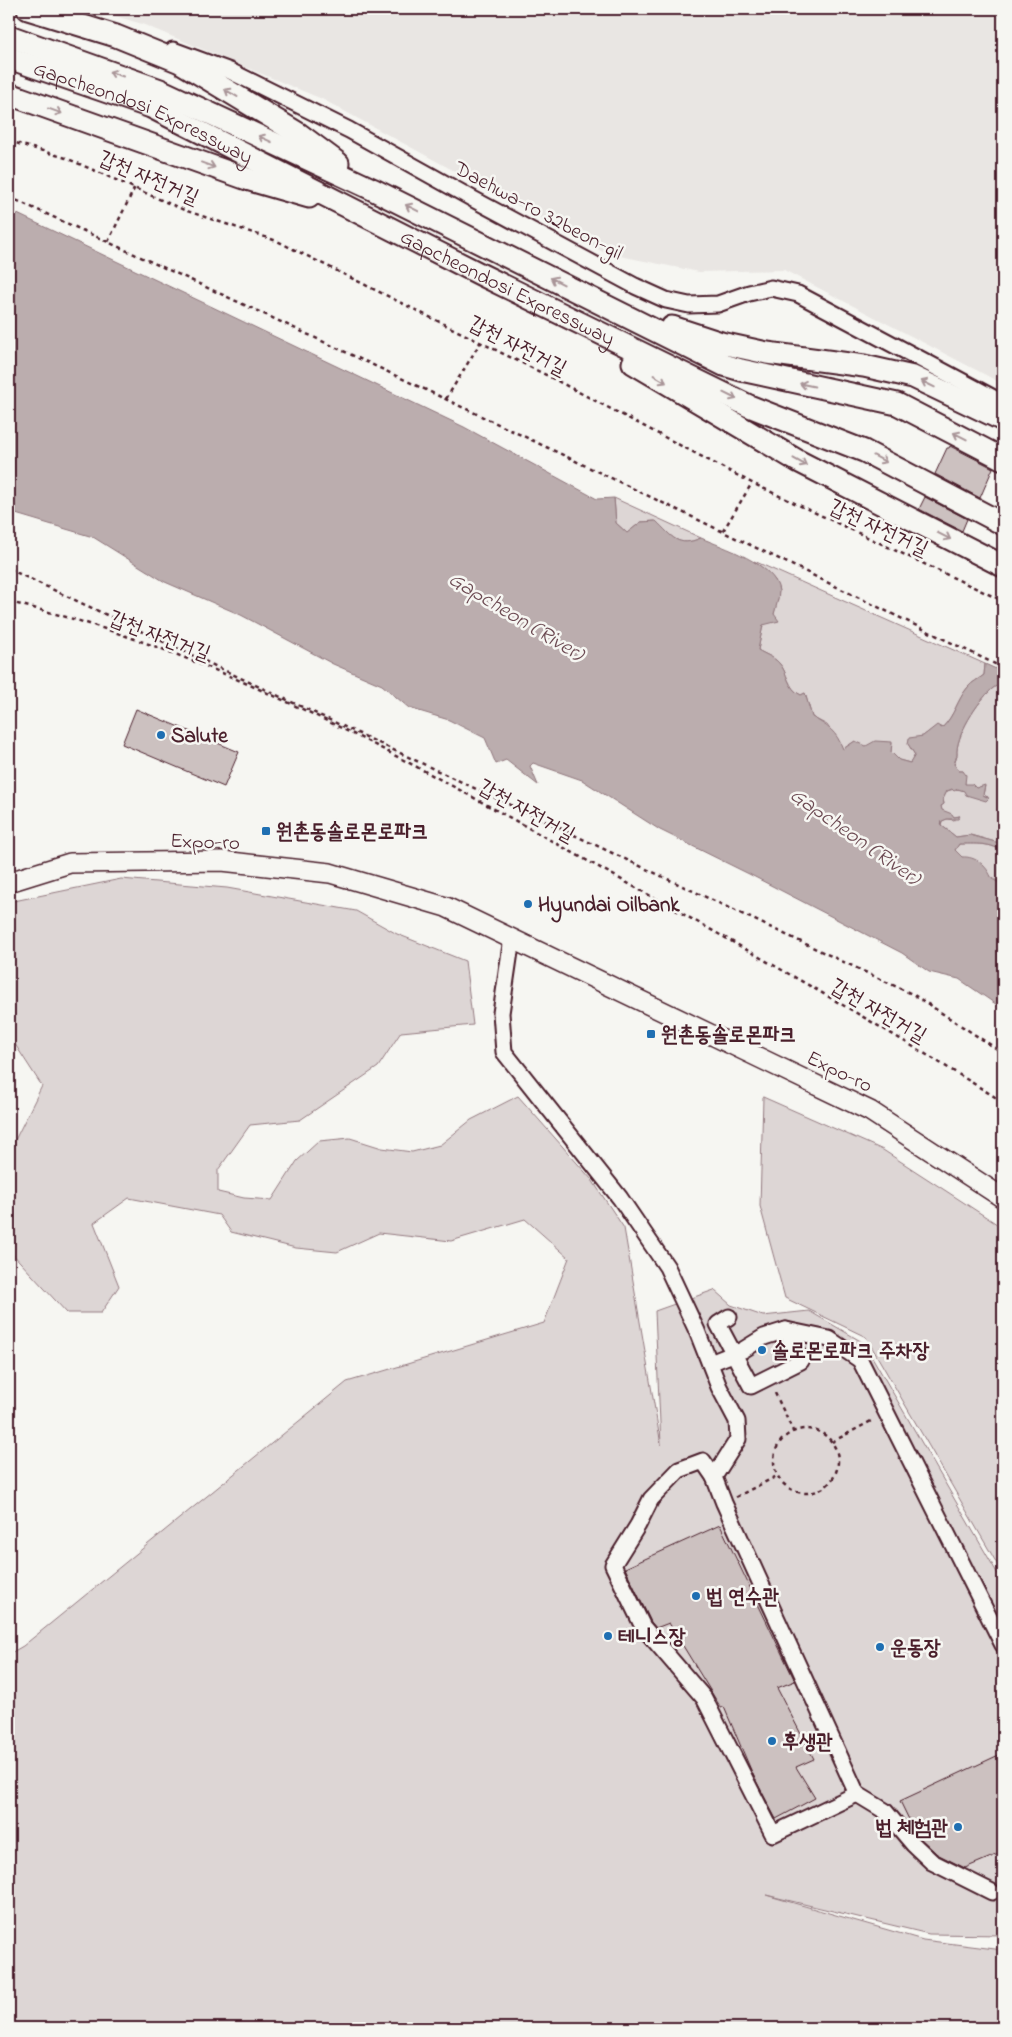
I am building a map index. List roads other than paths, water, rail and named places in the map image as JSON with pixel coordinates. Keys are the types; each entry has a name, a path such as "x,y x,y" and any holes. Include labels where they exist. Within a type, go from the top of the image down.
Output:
{"highway":[{"path":"28,9 116,36 180,62 299,134 372,189"},
{"name":"Gapcheondosi Expressway","path":"9,36 160,90 372,189 724,365 897,404 1003,459"},
{"name":"Gapcheondosi Expressway","path":"9,58 151,107 482,275 749,406 864,451 1003,524"},
{"path":"9,94 250,180 356,210"},
{"path":"482,275 798,461 1003,566"},
{"path":"601,303 721,343 767,353 864,366 913,377 1003,420"}],"main road":[{"name":"Expo-ro","path":"9,882 70,863 222,861 330,873 446,907 870,1111 1003,1198"}],"street":[{"name":"Daehwa-ro 32beon-gil","path":"56,9 114,27 230,71 349,130 473,200 635,286 666,300 689,305 718,304 749,293 771,288 798,294 1003,403"},
{"path":"512,938 501,1013 504,1052 620,1198 666,1267 697,1331 719,1387 737,1421 738,1439 714,1477"},
{"path":"729,1317 718,1324 751,1386 801,1361 786,1330"},
{"path":"710,1363 764,1337 786,1330 829,1339 860,1360 1003,1645"},
{"path":"857,1794 773,1834 704,1698 643,1627 613,1565 638,1525 651,1499 679,1470 703,1462 714,1477 724,1503 857,1794 885,1811 913,1844 932,1862 992,1892"}],"water":[{"name":"Gapcheon (River)","path":"9,210 464,427 597,499 614,498 616,523 627,533 641,522 656,521 676,539 686,542 701,538 759,565 776,581 779,594 774,614 779,621 763,625 758,650 779,663 790,685 796,692 801,695 805,693 812,717 831,730 838,738 843,749 855,741 866,746 875,741 892,742 891,752 899,760 910,763 915,755 908,744 909,738 923,736 937,725 942,728 968,687 984,675 985,664 1003,672 1003,684 994,687 986,695 968,719 957,747 954,764 959,771 963,771 966,775 965,784 972,784 976,788 985,785 983,795 989,798 986,801 966,795 964,791 958,789 947,791 943,799 944,804 941,806 942,810 952,814 954,817 960,816 958,819 942,821 941,825 956,837 970,835 1003,844 1003,853 989,845 977,844 959,844 955,850 962,857 976,860 987,870 992,879 1003,885 1003,1009 959,979 929,972 902,953 660,830 582,780 533,763 530,766 538,785 506,760 496,764 485,738 449,720 409,708 382,685 333,664 241,615 165,582 93,537 9,512"}],"place":[{"name":"Salute","path":"161,735"},
{"name":"원촌동솔로몬로파크","path":"266,831"},
{"name":"Hyundai Oilbank","path":"528,904"},
{"name":"원촌동솔로몬파크","path":"651,1034"},
{"name":"솔로몬로파크 주차장","path":"762,1350"},
{"name":"법 연수관","path":"696,1596"},
{"name":"테니스장","path":"608,1636"},
{"name":"운동장","path":"880,1647"},
{"name":"후생관","path":"772,1741"},
{"name":"법 체험관","path":"958,1827"}]}
